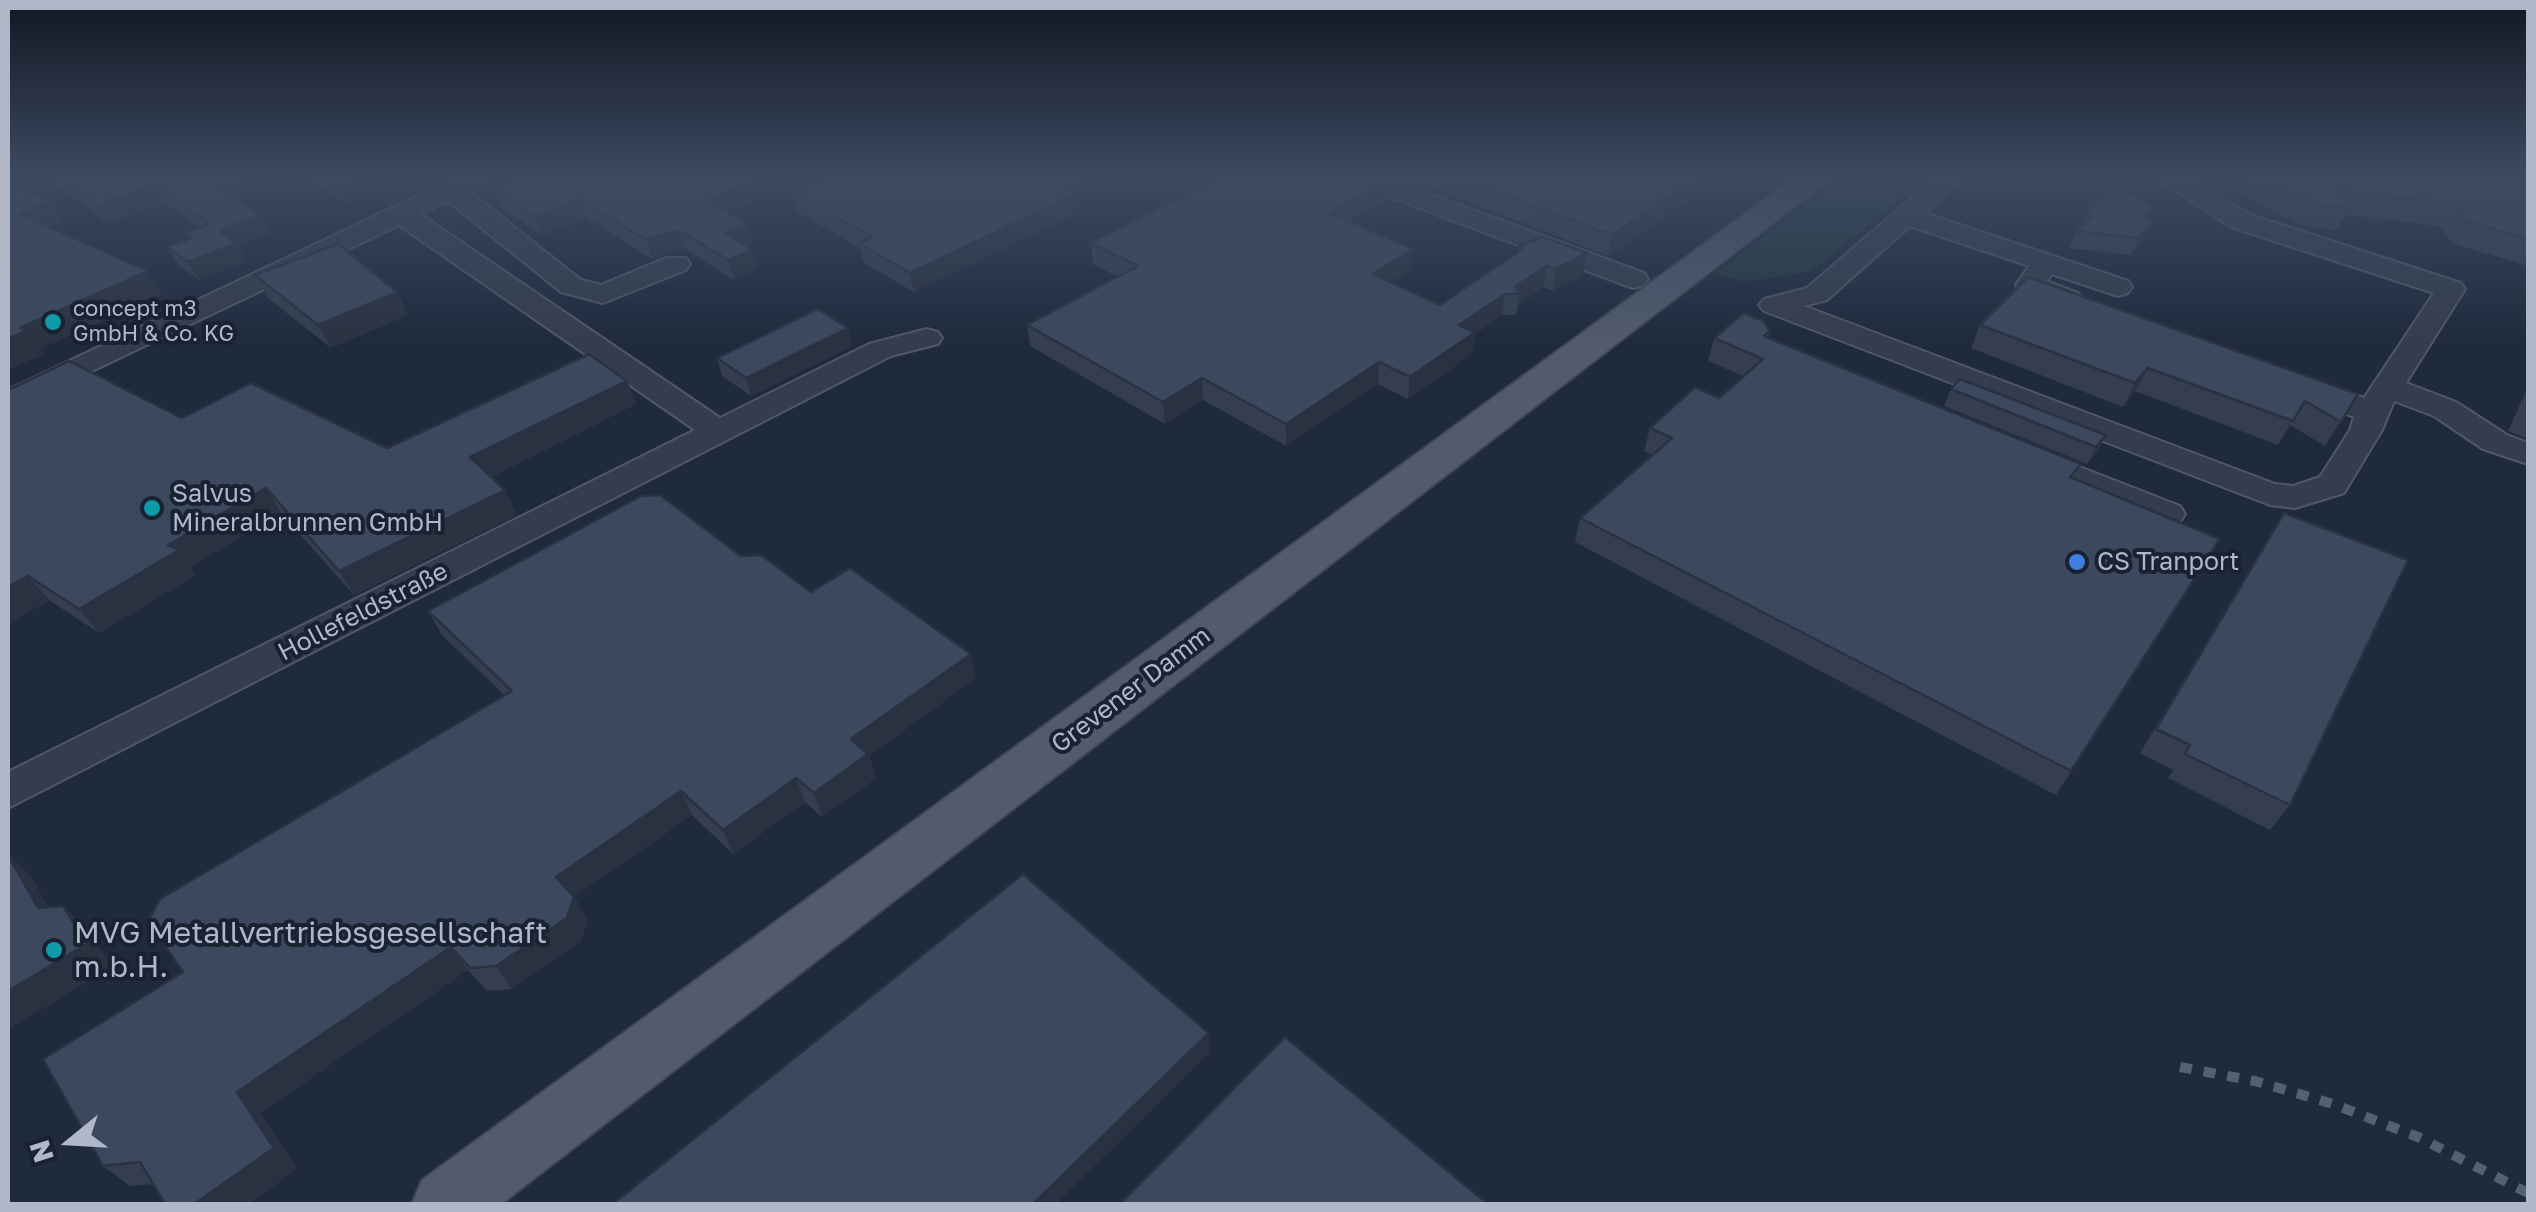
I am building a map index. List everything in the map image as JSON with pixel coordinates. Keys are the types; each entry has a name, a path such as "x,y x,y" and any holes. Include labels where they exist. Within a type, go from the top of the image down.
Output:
{"main road":[{"name":"Grevener Damm","path":"446,1204 1743,233"}],"street":[{"path":"8,402 359,233"},
{"path":"428,233 719,432"},
{"path":"503,233 571,286 603,294 676,264"},
{"path":"1509,233 1634,279"},
{"path":"1887,233 1816,294 1771,319 2270,494 2296,497 2332,484 2366,430 2378,399 2450,289 2277,233"},
{"path":"1955,233 2045,263 2030,286 2119,303"},
{"name":"Hollefeldstraße","path":"8,792 880,350 928,338"},
{"path":"2282,379 2445,409 2496,442 2528,454"},
{"path":"1990,441 2168,514"}],"green space":[{"path":"1769,233 1859,233 1812,271 1745,282 1714,273"}],"building":[{"path":"8,233 62,233 148,271 20,328 28,330 8,339"},
{"path":"186,233 221,233 237,243 188,262 167,247 192,238"},
{"path":"634,233 671,233 646,240"},
{"path":"683,233 726,233 752,250 728,260"},
{"path":"864,233 994,233 910,273 859,243 872,237"},
{"path":"1112,233 1375,233 1413,249 1373,274 1440,305 1523,249 1519,246 1543,237 1587,253 1556,269 1547,266 1516,286 1519,294 1505,294 1459,325 1475,332 1410,377 1379,362 1286,424 1202,378 1163,402 1027,325 1138,266 1091,243"},
{"path":"2090,233 2143,233 2139,238"},
{"path":"2506,233 2528,233 2528,239"},
{"path":"338,244 397,292 318,325 255,275"},
{"path":"2028,277 2358,394 2341,422 2305,401 2293,421 2148,368 2135,383 1980,325"},
{"path":"818,309 848,328 746,378 717,358"},
{"path":"1744,313 1763,321 1770,331 1764,336 2081,464 2070,477 2220,539 2071,771 1580,518 1672,438 1650,428 1695,387 1719,398 1763,359 1714,338"},
{"path":"589,354 627,381 470,457 505,490 339,571 266,488 168,545 179,550 79,609 28,576 8,587 8,390 69,361 182,418 251,383 387,448"},
{"path":"1960,379 2106,435 2096,447 1951,389"},
{"path":"660,495 741,556 761,555 811,592 850,568 971,654 851,739 868,754 814,793 796,778 723,830 681,791 556,877 574,897 567,918 496,966 470,968 451,947 237,1092 274,1148 194,1204 165,1204 140,1162 103,1166 43,1059 183,972 148,921 160,899 512,691 428,611 641,496"},
{"path":"2284,513 2408,560 2290,805 2185,754 2190,745 2156,729"},
{"path":"8,855 38,908 63,906 87,944 8,991"},
{"path":"1023,874 1209,1033 1033,1204 613,1204"},
{"path":"1285,1037 1488,1204 1120,1204"}],"railway":[{"path":"2180,1067 2255,1081 2333,1104 2418,1137 2528,1193"}],"place":[{"name":"concept m3 GmbH & Co. KG","path":"53,322"},
{"name":"Salvus Mineralbrunnen GmbH","path":"152,508"},
{"name":"CS Tranport","path":"2077,562"},
{"name":"MVG Metallvertriebsgesellschaft m.b.H.","path":"54,950"}]}
